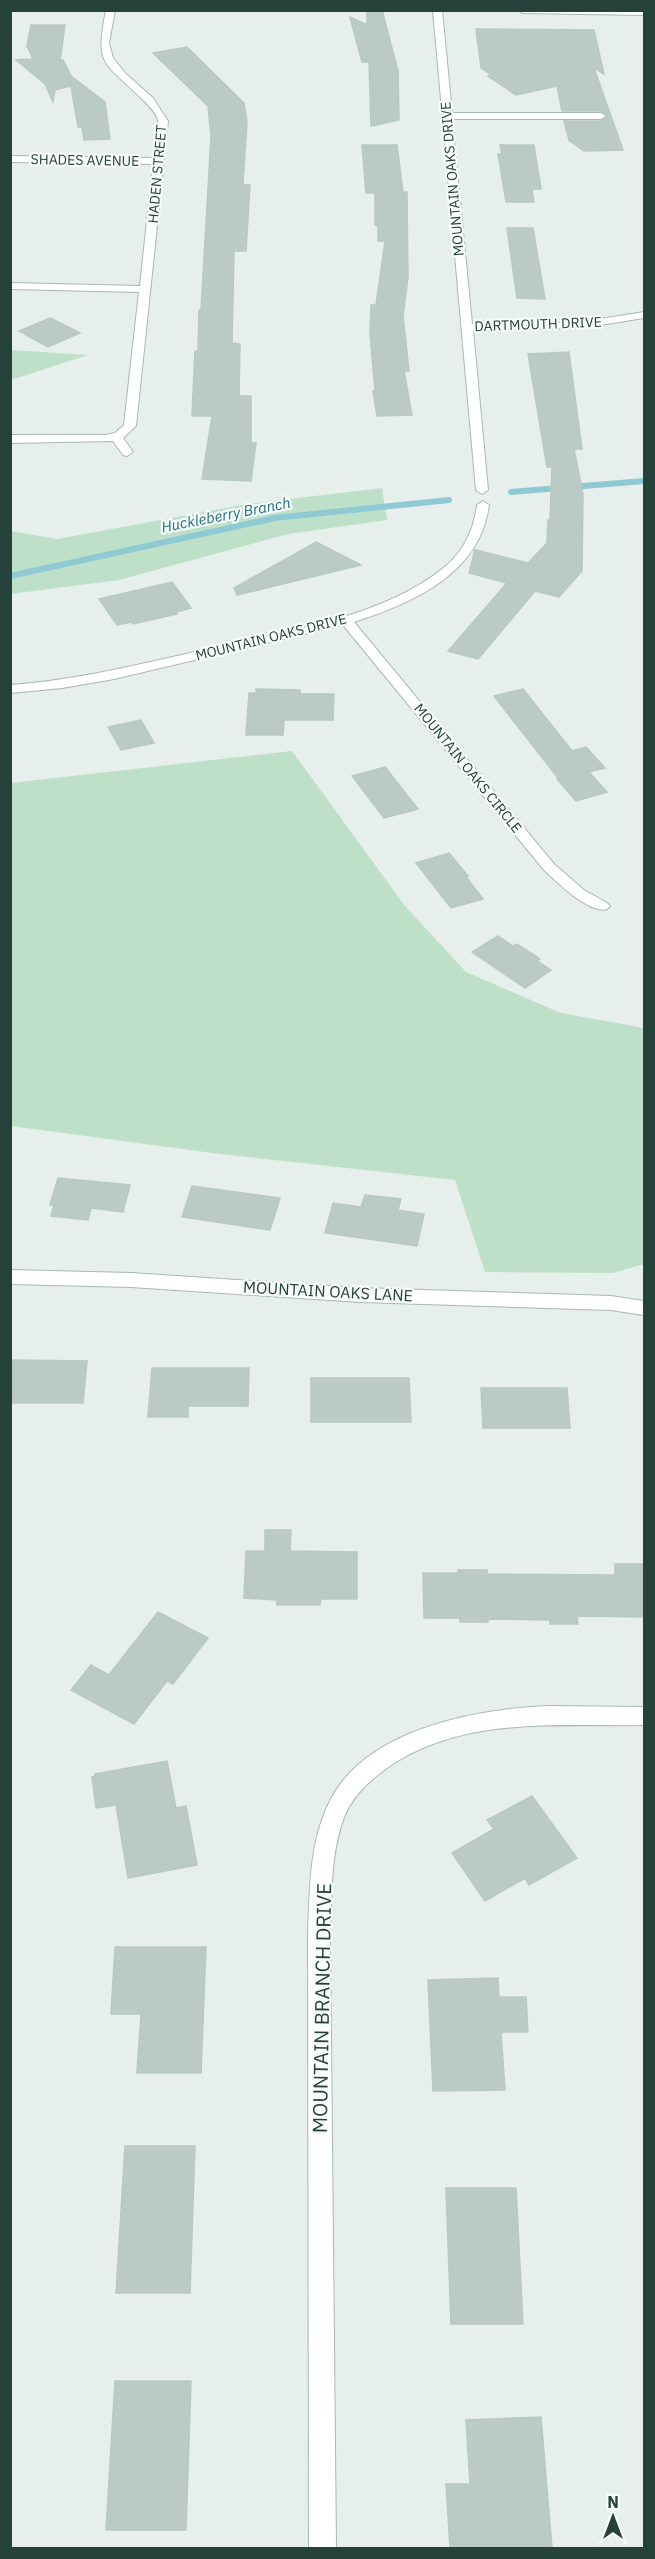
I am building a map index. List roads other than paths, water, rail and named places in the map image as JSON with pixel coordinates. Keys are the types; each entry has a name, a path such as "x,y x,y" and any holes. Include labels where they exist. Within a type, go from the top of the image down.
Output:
{"street":[{"name":"HADEN STREET","path":"111,10 105,46 106,55 116,69 153,101 159,112 163,130 130,426 117,437"},
{"name":"MOUNTAIN OAKS DRIVE","path":"436,10 482,490"},
{"path":"522,10 645,12"},
{"path":"446,116 601,116"},
{"name":"SHADES AVENUE","path":"10,159 160,161"},
{"path":"10,286 146,289"},
{"name":"DARTMOUTH DRIVE","path":"466,327 581,326 645,315"},
{"path":"10,439 92,440 117,437 127,452"},
{"name":"MOUNTAIN OAKS DRIVE","path":"10,689 78,682 122,673 380,609 414,592 451,568 476,536 482,519 483,505"},
{"name":"MOUNTAIN OAKS CIRCLE","path":"345,619 549,867 579,893 602,906"},
{"name":"MOUNTAIN OAKS LANE","path":"10,1277 131,1280 360,1295 611,1303 645,1308"},
{"name":"MOUNTAIN BRANCH DRIVE","path":"322,2548 319,1933 327,1836 338,1806 360,1776 387,1754 463,1726 515,1717 645,1716"}],"waterway":[{"name":"Huckleberry Branch","path":"511,492 644,481"},
{"name":"Huckleberry Branch","path":"10,576 275,518 449,500"}]}
